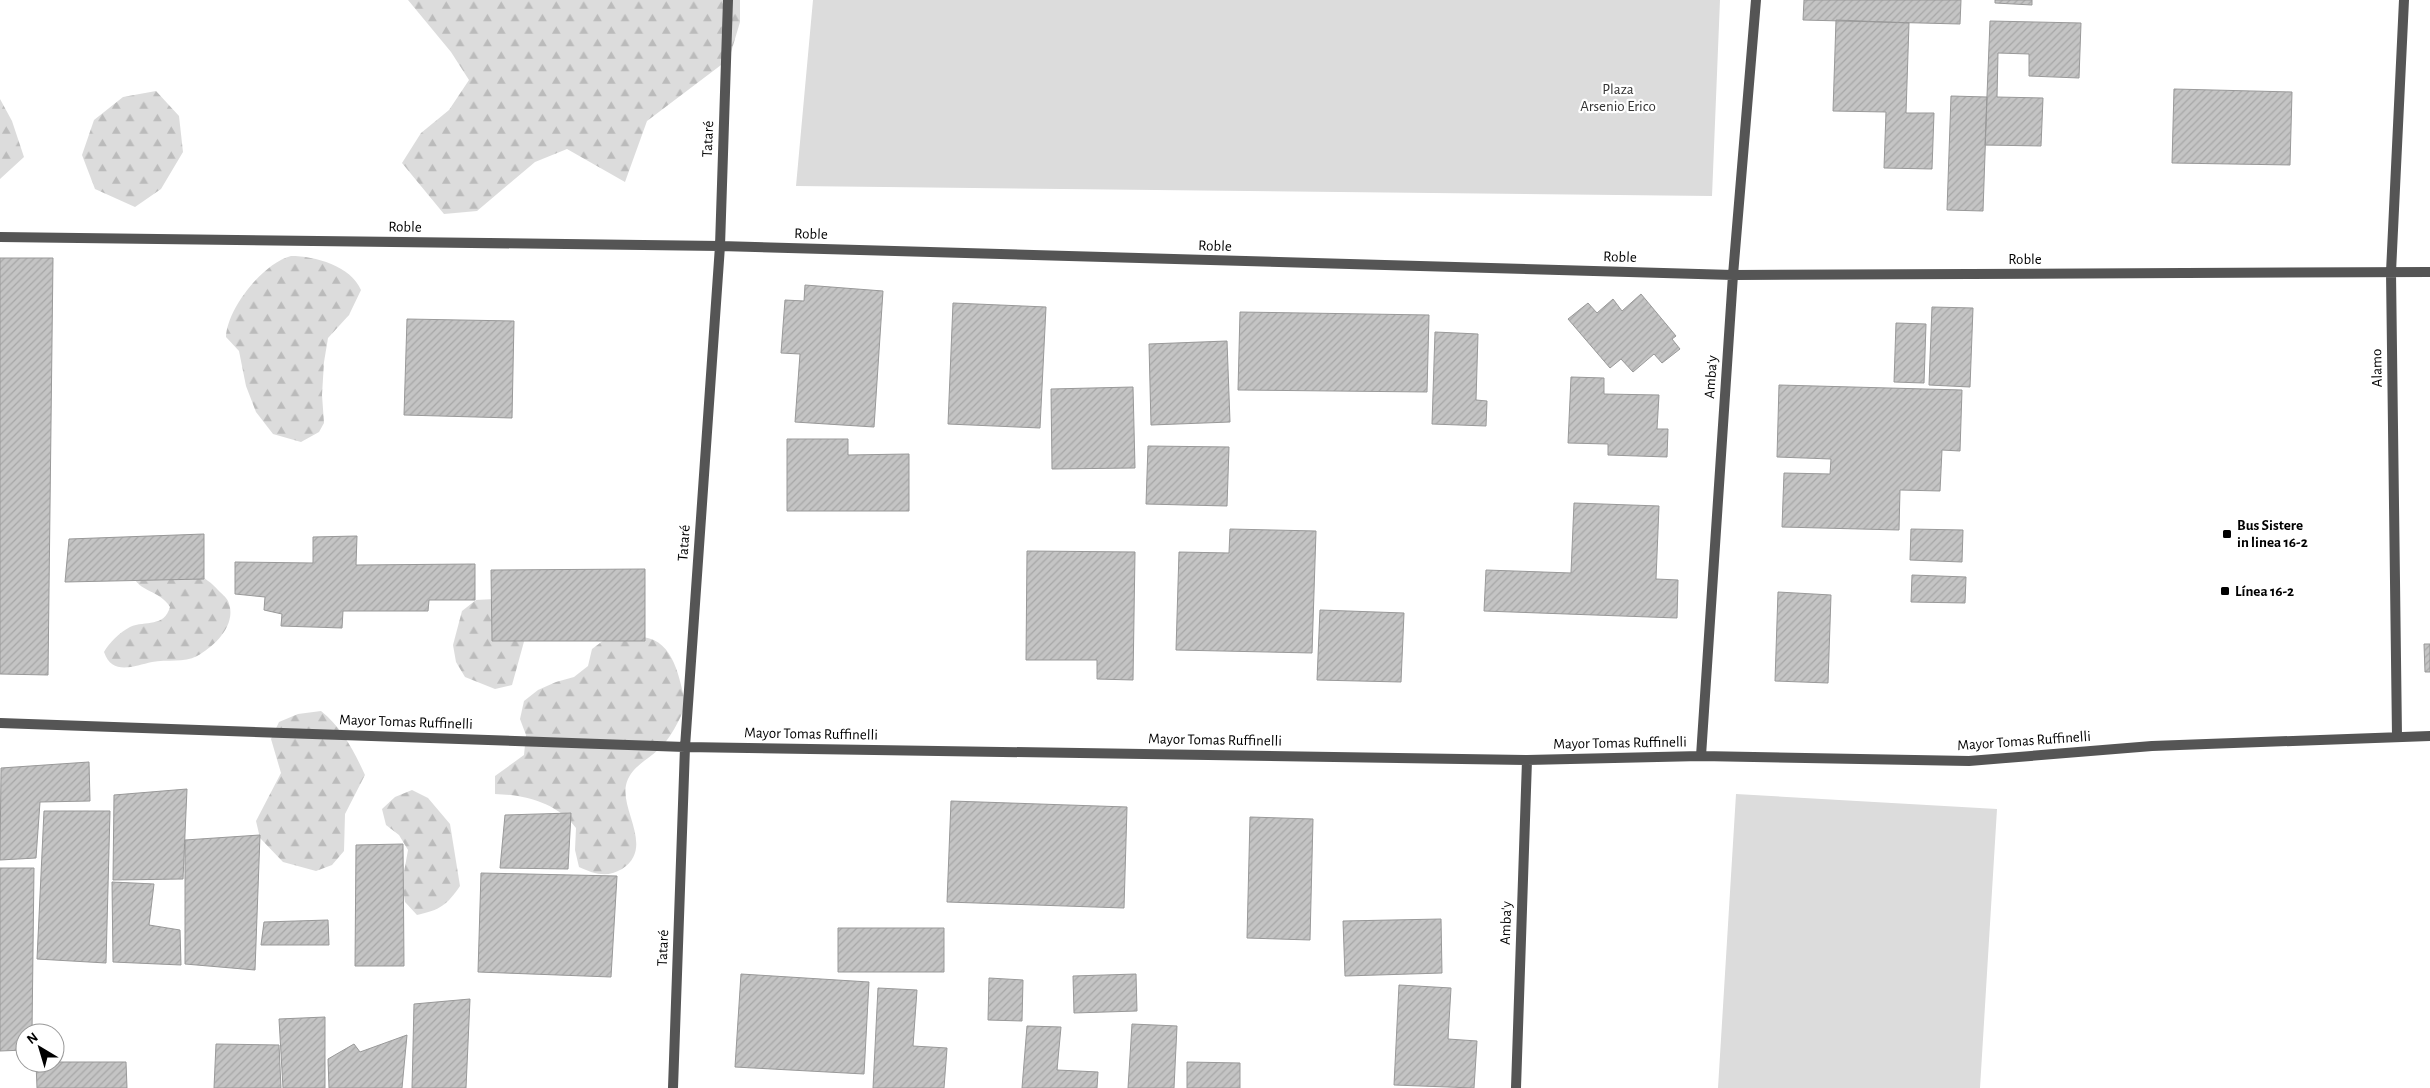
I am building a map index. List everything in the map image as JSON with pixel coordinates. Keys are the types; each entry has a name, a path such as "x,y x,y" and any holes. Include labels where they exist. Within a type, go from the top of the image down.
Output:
{"street":[{"name":"Tataré","path":"674,1088 686,747 720,246 728,0"},
{"name":"Amba'y","path":"1701,756 1733,275 1756,0"},
{"name":"Alamo","path":"2397,736 2391,272 2404,0"},
{"name":"Roble","path":"0,237 720,246 1733,275 2430,272"},
{"name":"Mayor Tomas Ruffinelli","path":"0,723 686,747 1527,760 1701,756 1969,761 2152,746 2430,736"},
{"name":"Amba'y","path":"1516,1088 1527,760"}],"green space":[{"path":"408,0 740,0 740,22 729,59 647,121 625,182 567,149 535,162 477,211 444,214 402,163 421,133 449,110 469,80 451,52"},
{"name":"Plaza Arsenio Erico","path":"813,0 1720,0 1712,196 796,186"},
{"path":"156,91 179,116 183,152 161,189 135,207 95,189 82,155 94,120 123,97"},
{"path":"0,99 12,121 24,157 0,179"},
{"path":"291,256 321,260 331,264 349,275 361,290 349,315 328,338 322,395 324,423 319,432 301,442 273,434 256,412 246,386 239,351 226,337 233,314 248,289 269,268 280,260"},
{"path":"190,573 205,579 214,585 228,601 230,618 223,633 204,652 192,658 158,661 124,668 112,664 104,652 115,638 130,627 159,621 167,614 170,607 160,597 139,585 132,574"},
{"path":"494,599 525,638 512,685 495,689 465,677 456,662 453,645 462,611 476,600"},
{"path":"608,637 643,637 654,640 662,646 669,653 674,663 686,705 671,735 658,750 637,767 628,779 625,790 626,801 636,838 636,849 632,860 622,869 606,874 590,872 579,867 575,850 576,828 568,819 560,812 540,802 518,796 495,794 495,776 524,755 526,735 520,719 524,701 538,690 574,677 588,666 592,649"},
{"path":"321,711 347,740 365,775 345,814 344,851 332,865 316,871 283,862 260,838 256,821 281,773 271,739 279,722 298,714"},
{"path":"412,790 428,798 450,824 460,886 442,906 417,915 405,902 402,883 408,850 399,835 386,825 382,809 395,797"},
{"path":"1736,794 1997,809 1980,1088 1718,1088"}],"building":[{"path":"1804,0 1961,0 1960,24 1803,20"},
{"path":"1995,0 2032,0 2032,5 1995,3"},
{"path":"1836,20 1909,23 1906,113 1934,113 1932,169 1884,168 1886,112 1833,111"},
{"path":"1990,21 2081,23 2079,78 2029,76 2029,54 1998,53 1997,97 2043,98 2041,146 1985,145"},
{"path":"2174,89 2292,92 2290,165 2172,163"},
{"path":"1951,96 1987,97 1983,211 1947,210"},
{"path":"0,258 53,258 48,675 0,674"},
{"path":"805,285 883,291 874,427 795,422 800,354 781,353 785,300 804,301"},
{"path":"1641,294 1676,336 1672,339 1680,349 1662,363 1654,354 1633,372 1621,359 1610,368 1568,319 1588,303 1597,313 1613,299 1622,311"},
{"path":"953,303 1046,307 1040,428 948,424"},
{"path":"1932,307 1973,308 1970,387 1929,385"},
{"path":"1240,312 1429,315 1427,392 1238,390"},
{"path":"407,319 514,321 512,418 404,415"},
{"path":"1896,323 1926,324 1924,383 1894,382"},
{"path":"1435,332 1478,334 1476,400 1487,401 1486,426 1432,424"},
{"path":"1227,341 1230,422 1151,425 1149,344"},
{"path":"1571,377 1604,378 1604,394 1659,395 1657,429 1668,429 1667,457 1608,455 1608,444 1568,443"},
{"path":"1779,385 1962,390 1960,451 1942,450 1940,491 1900,490 1899,530 1782,527 1784,473 1830,474 1831,459 1777,457"},
{"path":"1133,387 1135,468 1052,469 1051,389"},
{"path":"787,439 848,439 848,455 909,454 909,511 787,511"},
{"path":"1148,446 1229,447 1227,506 1146,504"},
{"path":"1574,503 1659,506 1656,579 1678,580 1677,618 1484,611 1486,570 1571,573"},
{"path":"1230,529 1316,531 1312,653 1176,650 1179,552 1229,553"},
{"path":"1911,529 1963,530 1962,562 1910,560"},
{"path":"204,534 204,579 65,582 69,539"},
{"path":"357,536 356,565 475,564 475,600 429,600 428,611 343,611 342,628 281,626 282,614 264,610 265,597 235,594 235,562 313,563 313,537"},
{"path":"1027,551 1135,552 1133,680 1097,679 1097,660 1026,660"},
{"path":"645,569 645,641 492,641 491,570"},
{"path":"1912,575 1966,577 1965,603 1911,602"},
{"path":"1778,592 1831,595 1828,683 1775,681"},
{"path":"1320,610 1404,613 1401,682 1317,680"},
{"path":"2424,644 2430,644 2430,672 2425,672"},
{"path":"89,762 90,801 40,802 36,858 0,860 1,768"},
{"path":"187,789 183,879 113,880 114,795"},
{"path":"951,801 1127,807 1124,908 947,902"},
{"path":"44,811 110,811 106,963 37,959"},
{"path":"571,813 568,869 500,868 505,815"},
{"path":"1250,817 1313,819 1310,940 1247,938"},
{"path":"260,835 255,970 185,964 185,840"},
{"path":"403,844 404,966 355,966 356,845"},
{"path":"0,868 34,868 32,1023 15,1023 15,1050 0,1051"},
{"path":"481,873 617,876 611,977 478,972"},
{"path":"112,882 154,884 149,925 180,930 181,965 113,962"},
{"path":"1441,919 1442,973 1345,976 1343,921"},
{"path":"328,920 329,945 261,945 264,922"},
{"path":"838,928 944,928 944,972 838,972"},
{"path":"741,974 869,982 864,1074 735,1067"},
{"path":"1136,974 1137,1011 1074,1013 1073,976"},
{"path":"989,978 1023,980 1022,1021 988,1020"},
{"path":"1399,985 1451,988 1448,1039 1477,1041 1474,1088 1394,1085"},
{"path":"878,988 917,990 913,1046 947,1048 944,1088 873,1088"},
{"path":"470,999 466,1088 412,1088 414,1004"},
{"path":"325,1017 325,1088 283,1088 279,1019"},
{"path":"1132,1024 1177,1026 1174,1088 1128,1088"},
{"path":"1027,1026 1061,1027 1057,1070 1098,1072 1097,1088 1022,1088"},
{"path":"407,1035 402,1088 329,1088 328,1059 354,1044 360,1052"},
{"path":"216,1044 279,1045 281,1088 214,1088"},
{"path":"65,1062 126,1062 127,1088 37,1088 36,1073 65,1073"},
{"path":"1187,1062 1240,1063 1240,1088 1187,1088"}],"place":[{"name":"Bus Sistere in linea 16-2","path":"2227,534"},
{"name":"Línea 16-2","path":"2225,591"}]}
